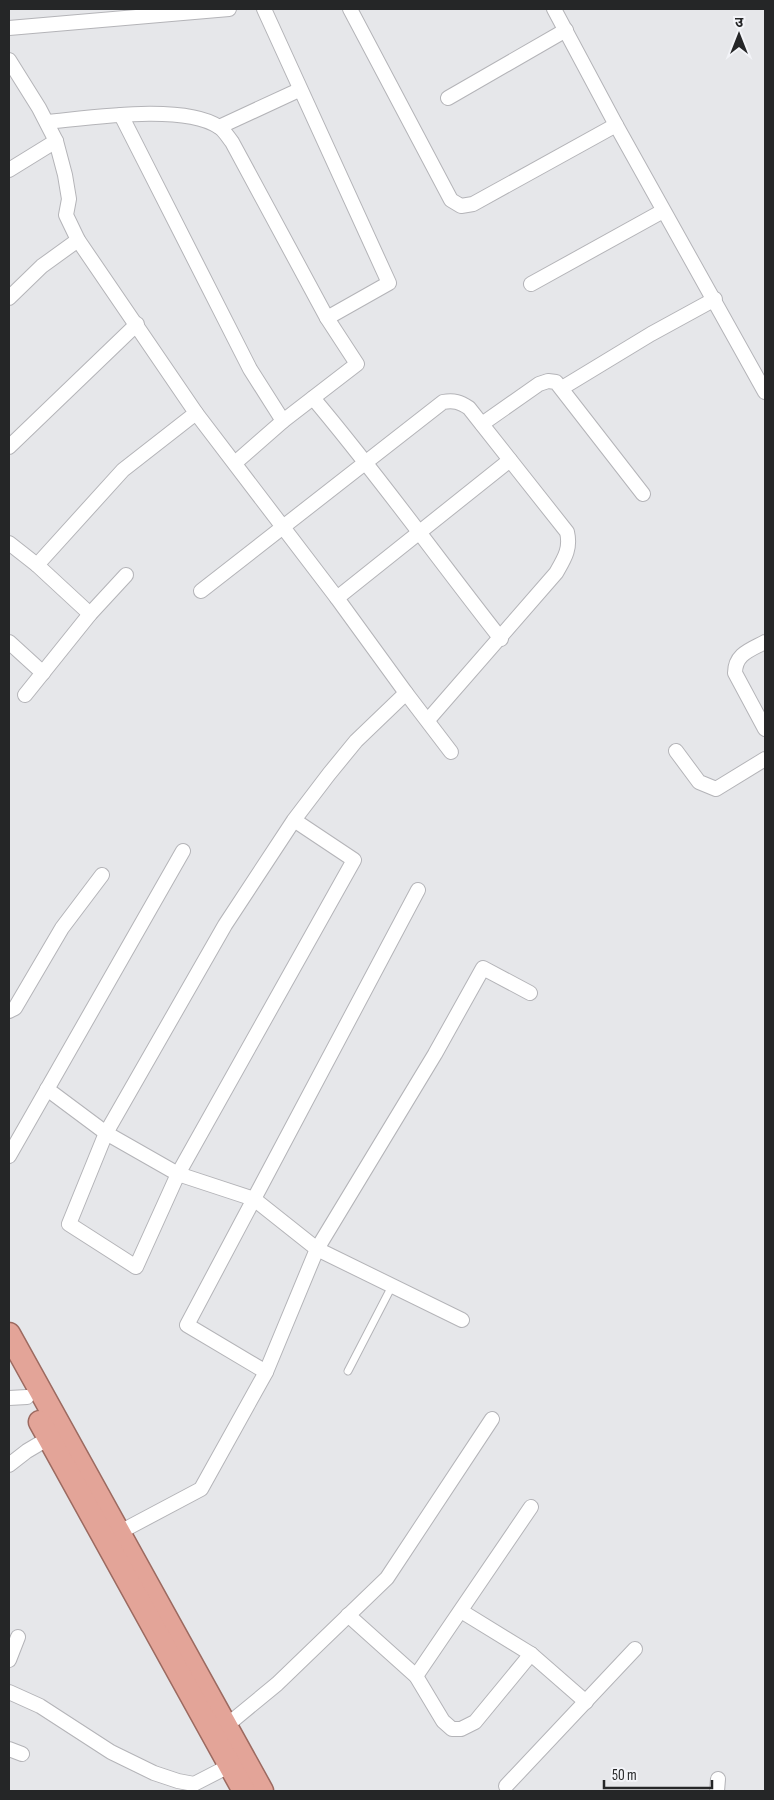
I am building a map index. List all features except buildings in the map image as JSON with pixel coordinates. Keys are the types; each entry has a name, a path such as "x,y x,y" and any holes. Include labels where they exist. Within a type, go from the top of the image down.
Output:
{"highway":[{"path":"9,1334 262,1791"},
{"path":"9,1365 18,1398 49,1438 244,1791"}],"street":[{"path":"9,28 229,9"},
{"path":"264,9 299,90 389,283 327,318"},
{"path":"350,9 451,200 461,206 473,204 616,125"},
{"path":"554,9 616,125 765,392"},
{"path":"448,98 566,30"},
{"path":"10,64 47,122 56,141 69,199 66,215 78,240 196,413 451,752"},
{"path":"219,127 299,90"},
{"path":"47,122 121,115 188,116 219,127 232,142 327,318 357,364 284,421 235,464"},
{"path":"121,115 250,369 284,421"},
{"path":"9,170 56,141"},
{"path":"531,284 664,211"},
{"path":"9,298 42,266 78,240"},
{"path":"562,388 651,334 715,300"},
{"path":"9,447 137,324"},
{"path":"482,424 539,384 548,381 556,382 643,494"},
{"path":"313,398 366,461 418,534 501,639"},
{"path":"202,591 282,526 443,402 452,400 462,403 469,408 567,532 569,543 566,556 556,573 501,639 428,720"},
{"path":"36,565 122,470 196,413"},
{"path":"337,598 510,460"},
{"path":"9,543 90,614"},
{"path":"25,695 90,614 126,575"},
{"path":"9,642 43,672"},
{"path":"765,642 741,656 736,663 736,673 765,729"},
{"path":"294,820 354,860 178,1174 136,1267 69,1224 106,1133 225,925 294,820 356,742 406,693"},
{"path":"676,751 700,782 716,788 765,759"},
{"path":"9,1156 183,851"},
{"path":"9,1011 15,1008 62,928 102,875"},
{"path":"266,1372 187,1325 418,890"},
{"path":"120,1532 202,1489 266,1372 317,1249 435,1054 483,968 530,993"},
{"path":"47,1089 106,1133 178,1174 254,1199 317,1249 462,1320"},
{"path":"226,1726 277,1684 387,1578 492,1419"},
{"path":"9,1465 27,1451 49,1438"},
{"path":"416,1676 531,1507"},
{"path":"460,1611 531,1654 586,1702"},
{"path":"348,1615 416,1676 443,1721 452,1729 461,1729 475,1722 531,1654"},
{"path":"9,1660 18,1637"},
{"path":"506,1786 634,1649"},
{"path":"9,1692 40,1706 111,1752 154,1773 194,1784 229,1766"}],"lane":[{"path":"348,1371 392,1286"}]}
